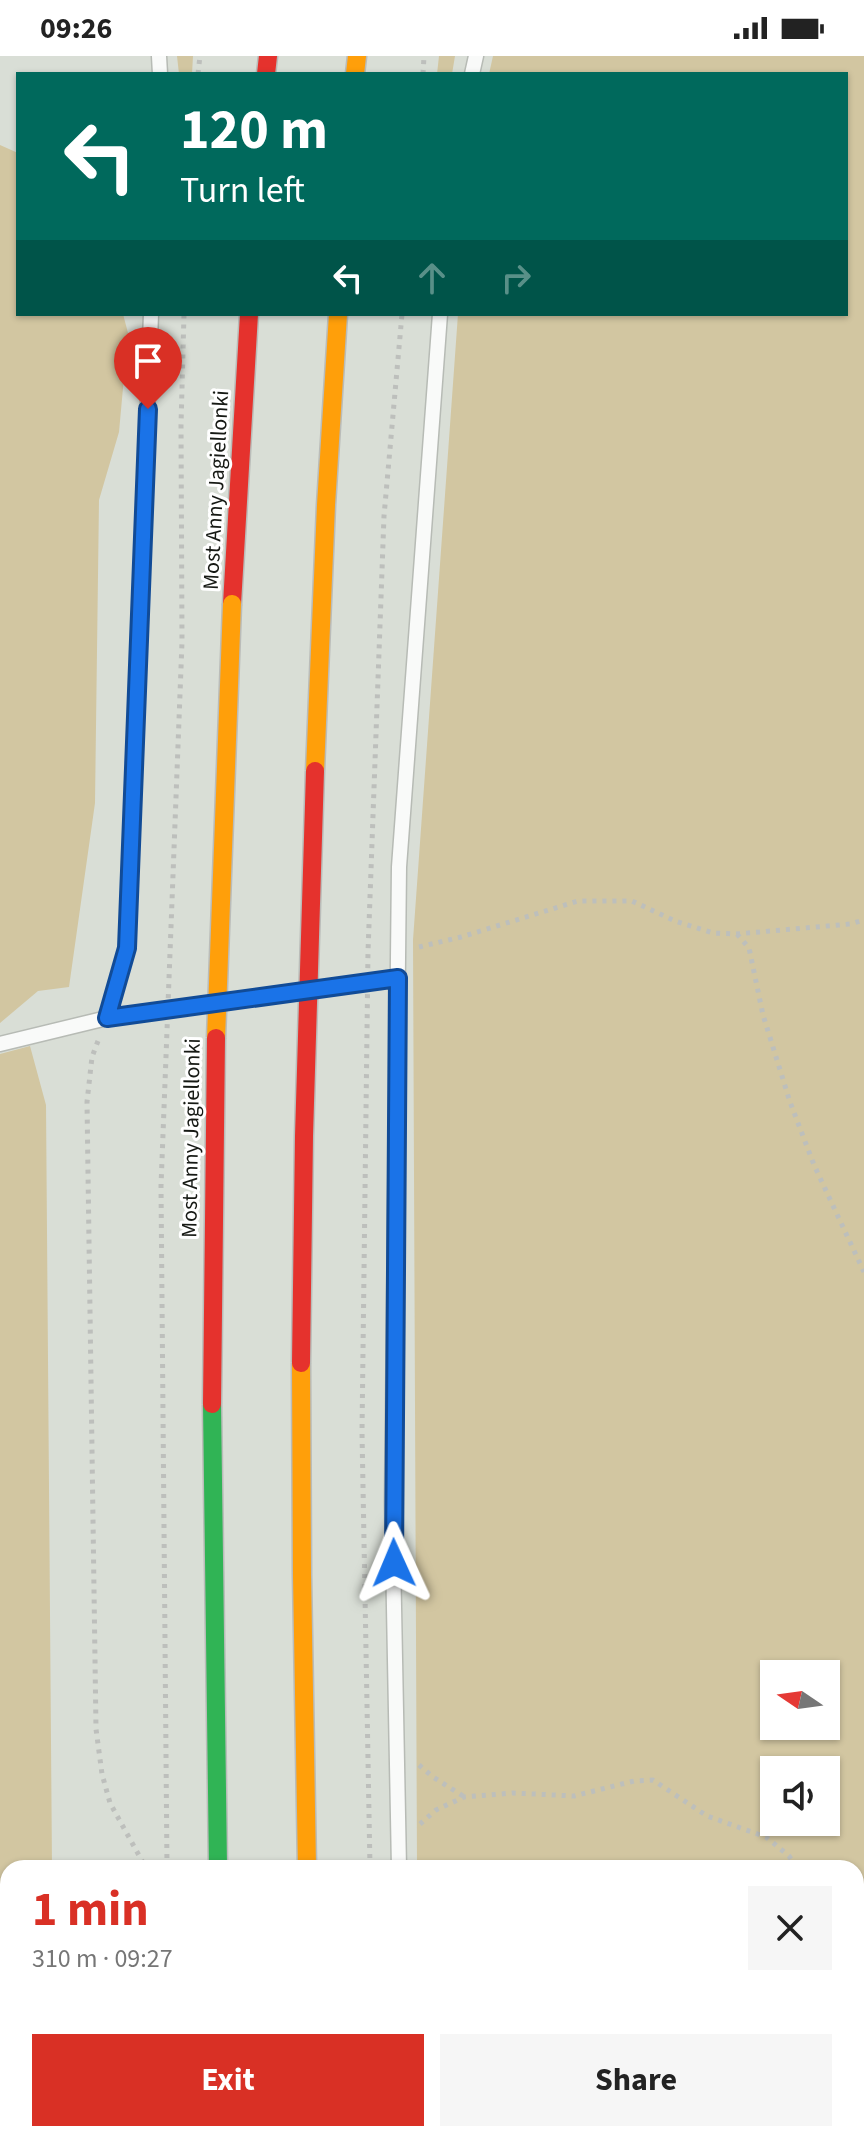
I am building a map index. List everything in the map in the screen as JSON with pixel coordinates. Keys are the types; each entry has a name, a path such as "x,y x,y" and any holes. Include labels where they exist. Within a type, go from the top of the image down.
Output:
{"highway":[{"name":"Most Anny Jagiellonki","path":"218,1860 211,1479 215,1047 232,604 249,316"},
{"path":"307,1860 301,1281 305,1056 328,455 338,316"}],"lane":[{"path":"107,1018 127,948 151,316"},
{"path":"399,1860 392,1503 399,867 440,316"},
{"path":"0,1044 107,1018 398,978"}],"path":[{"path":"167,1860 161,1186 182,642 184,316"},
{"path":"370,1860 362,1432 368,952 384,516 402,316"},
{"path":"398,951 461,937 578,901 632,901 675,921 713,933 736,934 850,924 864,920"},
{"path":"736,934 749,948 763,1015 795,1115 814,1165 864,1272"},
{"path":"107,1018 92,1057 87,1102 96,1729 102,1774 110,1803 142,1860"},
{"path":"397,1741 433,1777 464,1797"},
{"path":"399,1860 414,1828 436,1810 464,1797 513,1793 574,1796 634,1781 653,1780 707,1816 766,1837 792,1860"}],"shaded area":[{"path":"177,56 193,56 192,72 179,72"},
{"path":"439,56 455,56 452,72 437,72"},
{"path":"493,56 864,56 864,1860 417,1860 413,940 458,316 848,316 848,72 489,72"},
{"path":"0,145 16,152 16,316 124,316 128,333 119,432 99,500 95,803 69,987 38,991 0,1023"},
{"path":"30,1046 46,1105 52,1860 0,1860 0,1054"}],"traffic: slow":[{"path":"355,72 357,56"},
{"path":"315,771 338,316"},
{"path":"216,1038 232,604"},
{"path":"301,1363 307,1860"}],"traffic: jam":[{"path":"266,72 268,56"},
{"path":"232,604 249,316"},
{"path":"301,1363 315,771"},
{"path":"212,1404 216,1038"}],"traffic: fast":[{"path":"212,1404 218,1860"}],"route":[{"path":"148,409 127,948 107,1018 398,978 392,1503 394,1563"}]}
